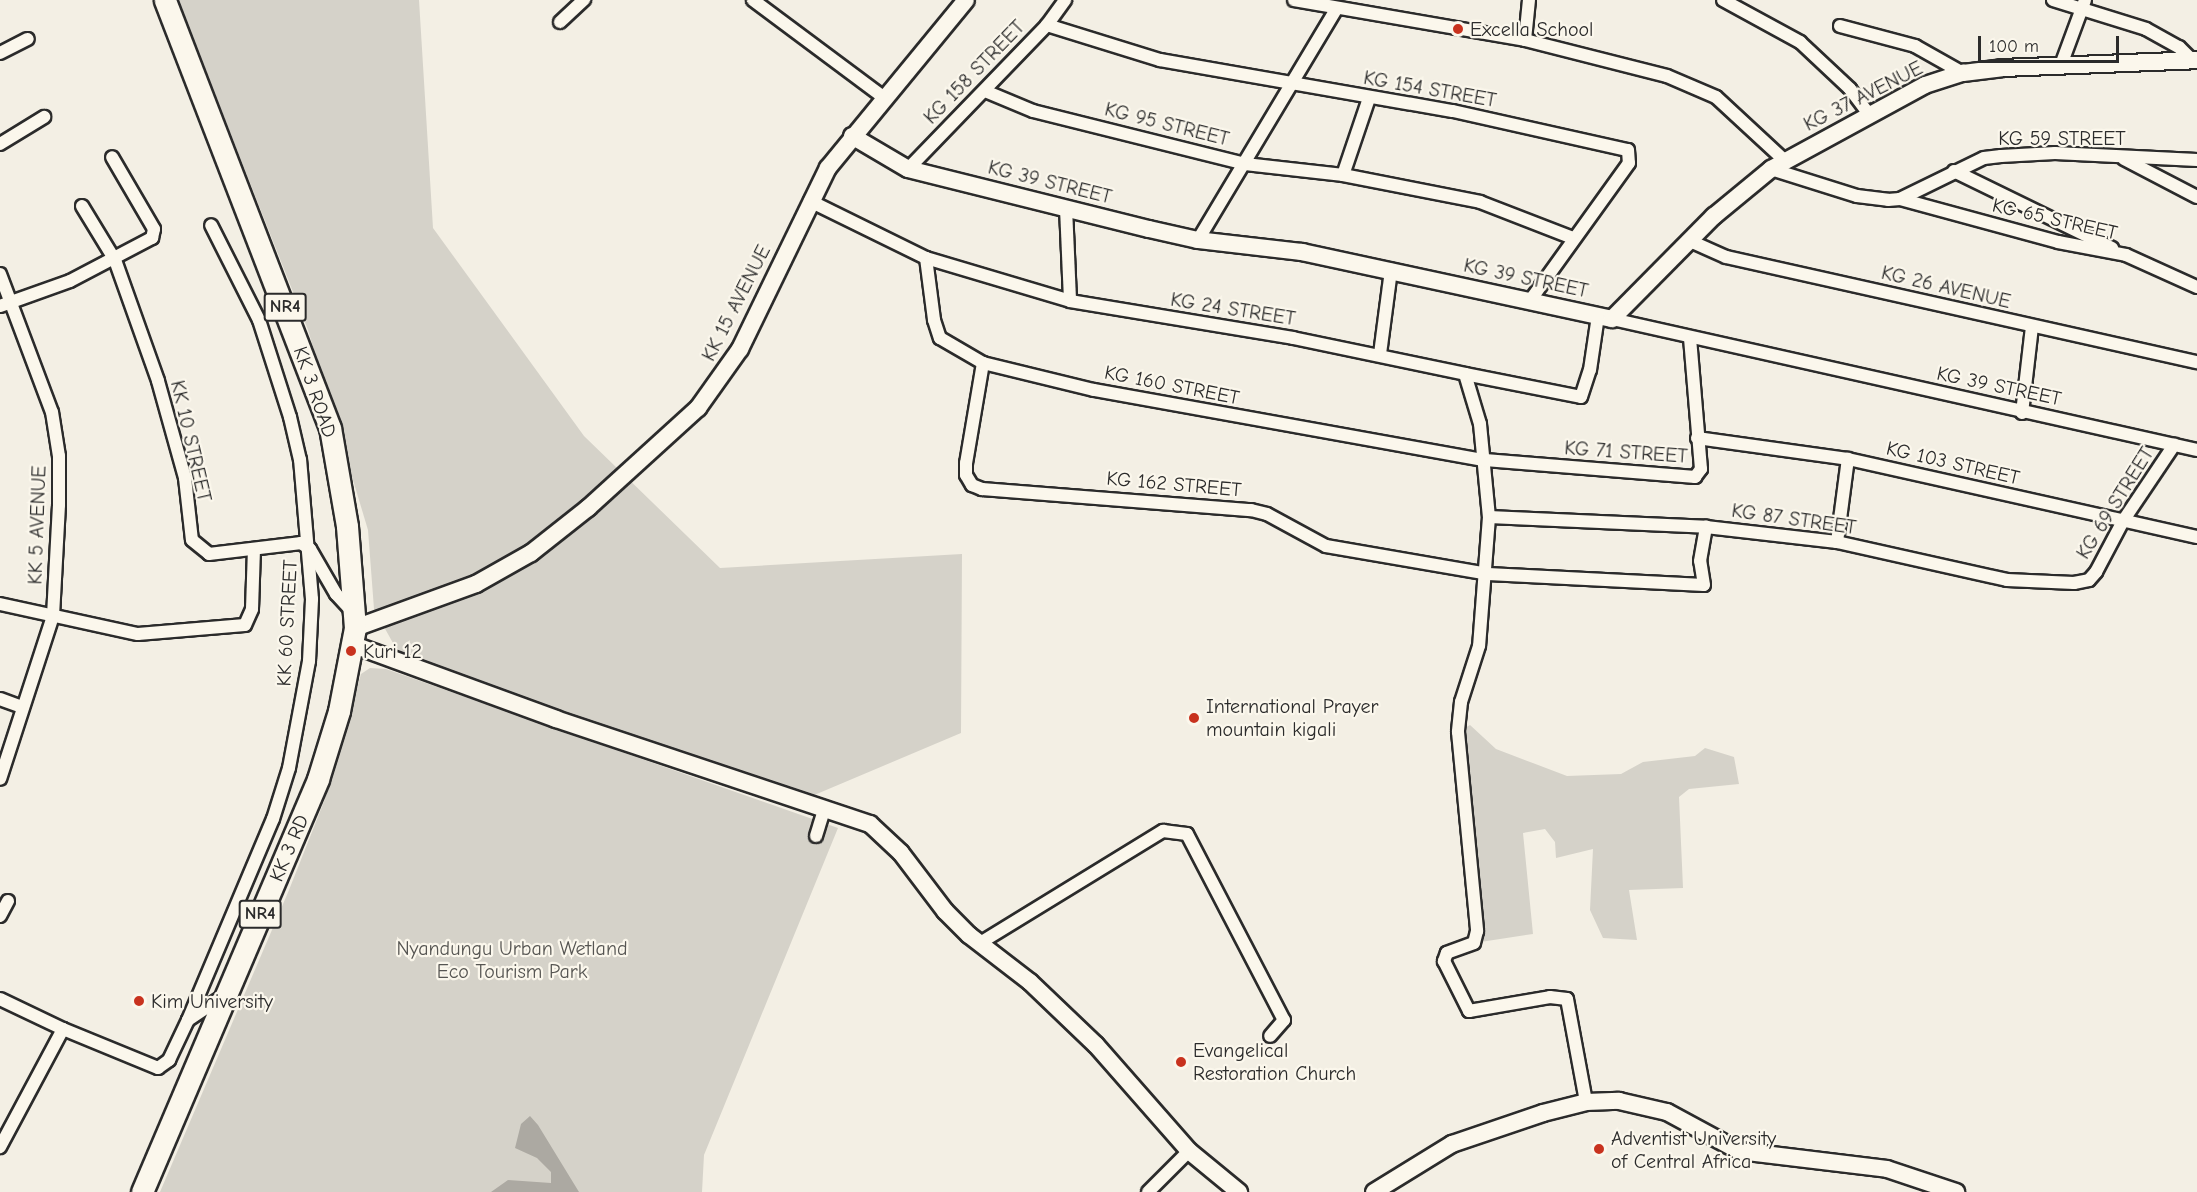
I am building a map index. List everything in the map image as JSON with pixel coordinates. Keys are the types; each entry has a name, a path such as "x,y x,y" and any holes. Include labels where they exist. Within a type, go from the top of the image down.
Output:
{"highway":[{"name":"KK 3 ROAD","path":"165,0 330,428 343,497 354,629"},
{"name":"KK 3 RD","path":"142,1192 318,779 339,711 354,629"}],"street":[{"path":"560,22 584,0"},
{"path":"753,0 883,98"},
{"name":"KK 15 AVENUE","path":"354,629 476,584 504,570 588,508 698,408 740,349 810,201 852,136 966,0"},
{"name":"KG 158 STREET","path":"908,169 1047,25 1065,0"},
{"path":"1294,0 1525,40 1667,76 1707,91 1738,114 1777,165"},
{"path":"1525,40 1529,0"},
{"path":"1723,0 1800,42 1850,89 1869,114"},
{"path":"2053,0 2082,4 2167,39 2194,60"},
{"path":"2061,65 2082,4"},
{"path":"1198,240 1337,8"},
{"name":"KG 154 STREET","path":"1047,25 1160,60 1527,126 1628,150 1629,163 1530,301"},
{"path":"1840,26 1915,46 1963,73"},
{"path":"0,53 28,39"},
{"name":"KG 37 AVENUE","path":"1605,317 1690,241 1734,197 1777,165 1925,86 1963,73 2061,65 2194,60"},
{"name":"KG 95 STREET","path":"985,91 1033,111 1245,164 1344,175 1480,202 1573,238"},
{"path":"1344,175 1369,98"},
{"path":"0,144 44,117"},
{"name":"KG 39 STREET","path":"852,136 908,169 1198,240 1302,252 1390,270 2022,413 2197,450"},
{"name":"KG 59 STREET","path":"1900,199 1954,171 2001,156 2120,156 2197,159"},
{"path":"2120,156 2197,197"},
{"path":"6,304 115,260 152,238 154,229 112,157"},
{"name":"KG 65 STREET","path":"1777,165 1857,196 1900,199 2058,242 2126,255 2197,287"},
{"path":"1954,171 2126,255"},
{"name":"KG 24 STREET","path":"810,201 926,258 1070,301 1380,354 1581,397 1605,317"},
{"name":"KK 10 STREET","path":"82,206 115,260 172,425 184,478 192,540 210,554 254,550 293,541 310,549"},
{"path":"1066,208 1070,301"},
{"name":"KK 60 STREET","path":"63,1029 158,1068 169,1060 269,829 289,768 309,661 310,549 300,460 278,375 238,272 211,225"},
{"name":"KG 26 AVENUE","path":"1690,241 1726,257 2197,362"},
{"name":"KG 160 STREET","path":"926,258 940,338 983,363 1094,390 1485,460"},
{"path":"1380,354 1390,270"},
{"name":"KK 5 AVENUE","path":"0,274 6,304 52,412 59,456 59,561 53,616 0,779"},
{"path":"2022,413 2032,327"},
{"name":"KG 71 STREET","path":"1485,460 1695,477 1701,469 1690,338"},
{"name":"KG 162 STREET","path":"983,363 966,463 966,475 972,484 982,489 1251,510 1267,514 1326,546 1488,574 1704,585 1700,561 1706,527"},
{"path":"1465,374 1480,423 1489,518 1488,574 1479,646 1461,702 1458,732 1477,931 1474,943 1447,953 1444,961 1469,1011 1550,997 1567,999 1586,1102"},
{"name":"KG 103 STREET","path":"1697,438 1848,459 2197,537"},
{"name":"KG 69 STREET","path":"2089,580 2122,521 2174,445"},
{"path":"1837,542 1848,459"},
{"name":"KG 87 STREET","path":"1489,518 1706,527 1837,542 2007,580 2055,584 2089,580"},
{"path":"310,549 354,629 556,720 824,810 860,819 886,836 945,911 980,943 1030,982 1096,1045 1189,1151 1239,1192"},
{"path":"0,604 138,634 245,625 252,609 254,550"},
{"path":"0,699 22,707"},
{"path":"816,836 824,810"},
{"path":"980,943 1163,831 1186,834 1284,1020 1270,1036"},
{"path":"0,916 8,902"},
{"path":"188,1020 224,997"},
{"path":"0,999 63,1029 0,1147"},
{"path":"1374,1192 1452,1143 1504,1124 1586,1102 1645,1105 1739,1151 1887,1169 1956,1192"},
{"path":"1148,1192 1189,1151"}],"green space":[{"path":"178,0 419,0 433,228 584,436 720,568 962,554 961,733 812,796 650,743 398,652 374,609 368,530 308,330"},
{"name":"Nyandungu Urban Wetland Eco Tourism Park","path":"370,668 386,669 838,828 704,1155 702,1192 160,1192 289,890 325,799 361,674"},
{"path":"1470,725 1496,749 1567,776 1621,774 1643,762 1695,756 1705,748 1734,757 1739,784 1689,789 1679,797 1683,888 1629,890 1637,940 1603,938 1590,910 1593,849 1556,858 1555,842 1545,829 1523,833 1533,934 1474,943 1458,732"}],"shaded area":[{"path":"530,1116 538,1125 579,1192 491,1192 508,1180 551,1183 551,1172 537,1158 515,1148 521,1124"}],"place":[{"name":"Excella School","path":"1458,29"},
{"name":"Kuri 12","path":"351,651"},
{"name":"International Prayer mountain kigali","path":"1194,718"},
{"name":"Kim University","path":"139,1001"},
{"name":"Evangelical Restoration Church","path":"1181,1062"},
{"name":"Adventist University of Central Africa","path":"1599,1149"}]}
